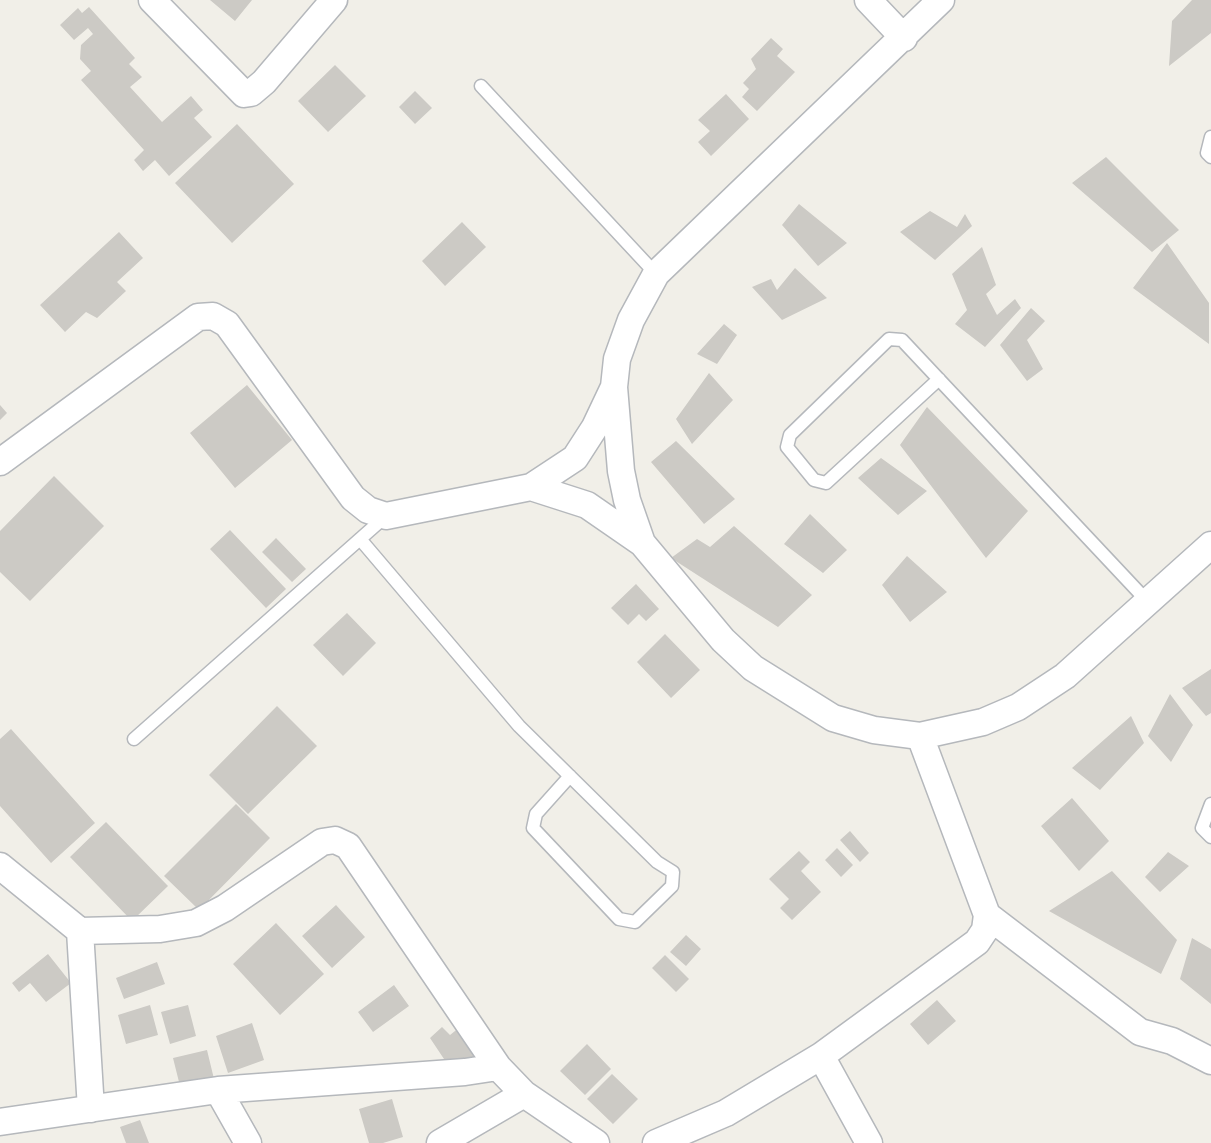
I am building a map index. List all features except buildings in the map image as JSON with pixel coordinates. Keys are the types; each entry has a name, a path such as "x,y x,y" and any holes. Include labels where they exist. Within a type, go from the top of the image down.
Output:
{"street":[{"path":"152,0 244,94 251,93 264,82 334,0"},
{"path":"868,0 904,38"},
{"path":"642,543 627,500 622,471 614,387 618,359 631,320 656,274 904,38 941,0"},
{"path":"0,462 198,317 213,316 227,324 353,498 368,510 386,516 532,487 575,458 595,427 614,387"},
{"path":"532,487 587,505 642,543 723,640 753,668 833,718 874,730 920,736 983,722 1018,707 1065,676 1211,545"},
{"path":"656,1143 726,1113 821,1056 977,942 985,930 987,915 920,736"},
{"path":"0,866 80,931 160,929 196,923 225,908 322,842 335,840 348,846 498,1067 524,1094 596,1143"},
{"path":"987,915 1140,1032 1172,1041 1211,1062"},
{"path":"80,931 91,1109"},
{"path":"821,1056 869,1143"},
{"path":"0,1122 218,1090 465,1072 498,1067"},
{"path":"218,1090 248,1143"},
{"path":"440,1143 524,1094"}],"lane":[{"path":"481,86 656,274"},
{"path":"1211,137 1207,154 1211,158"},
{"path":"939,379 826,483 814,480 787,447 790,435 889,339 902,340 939,379 1148,602"},
{"path":"134,739 386,516"},
{"path":"360,539 520,726 657,862 674,872 672,886 635,922 619,919 533,828 536,814 570,776"},
{"path":"1211,804 1202,828 1211,837"}]}
